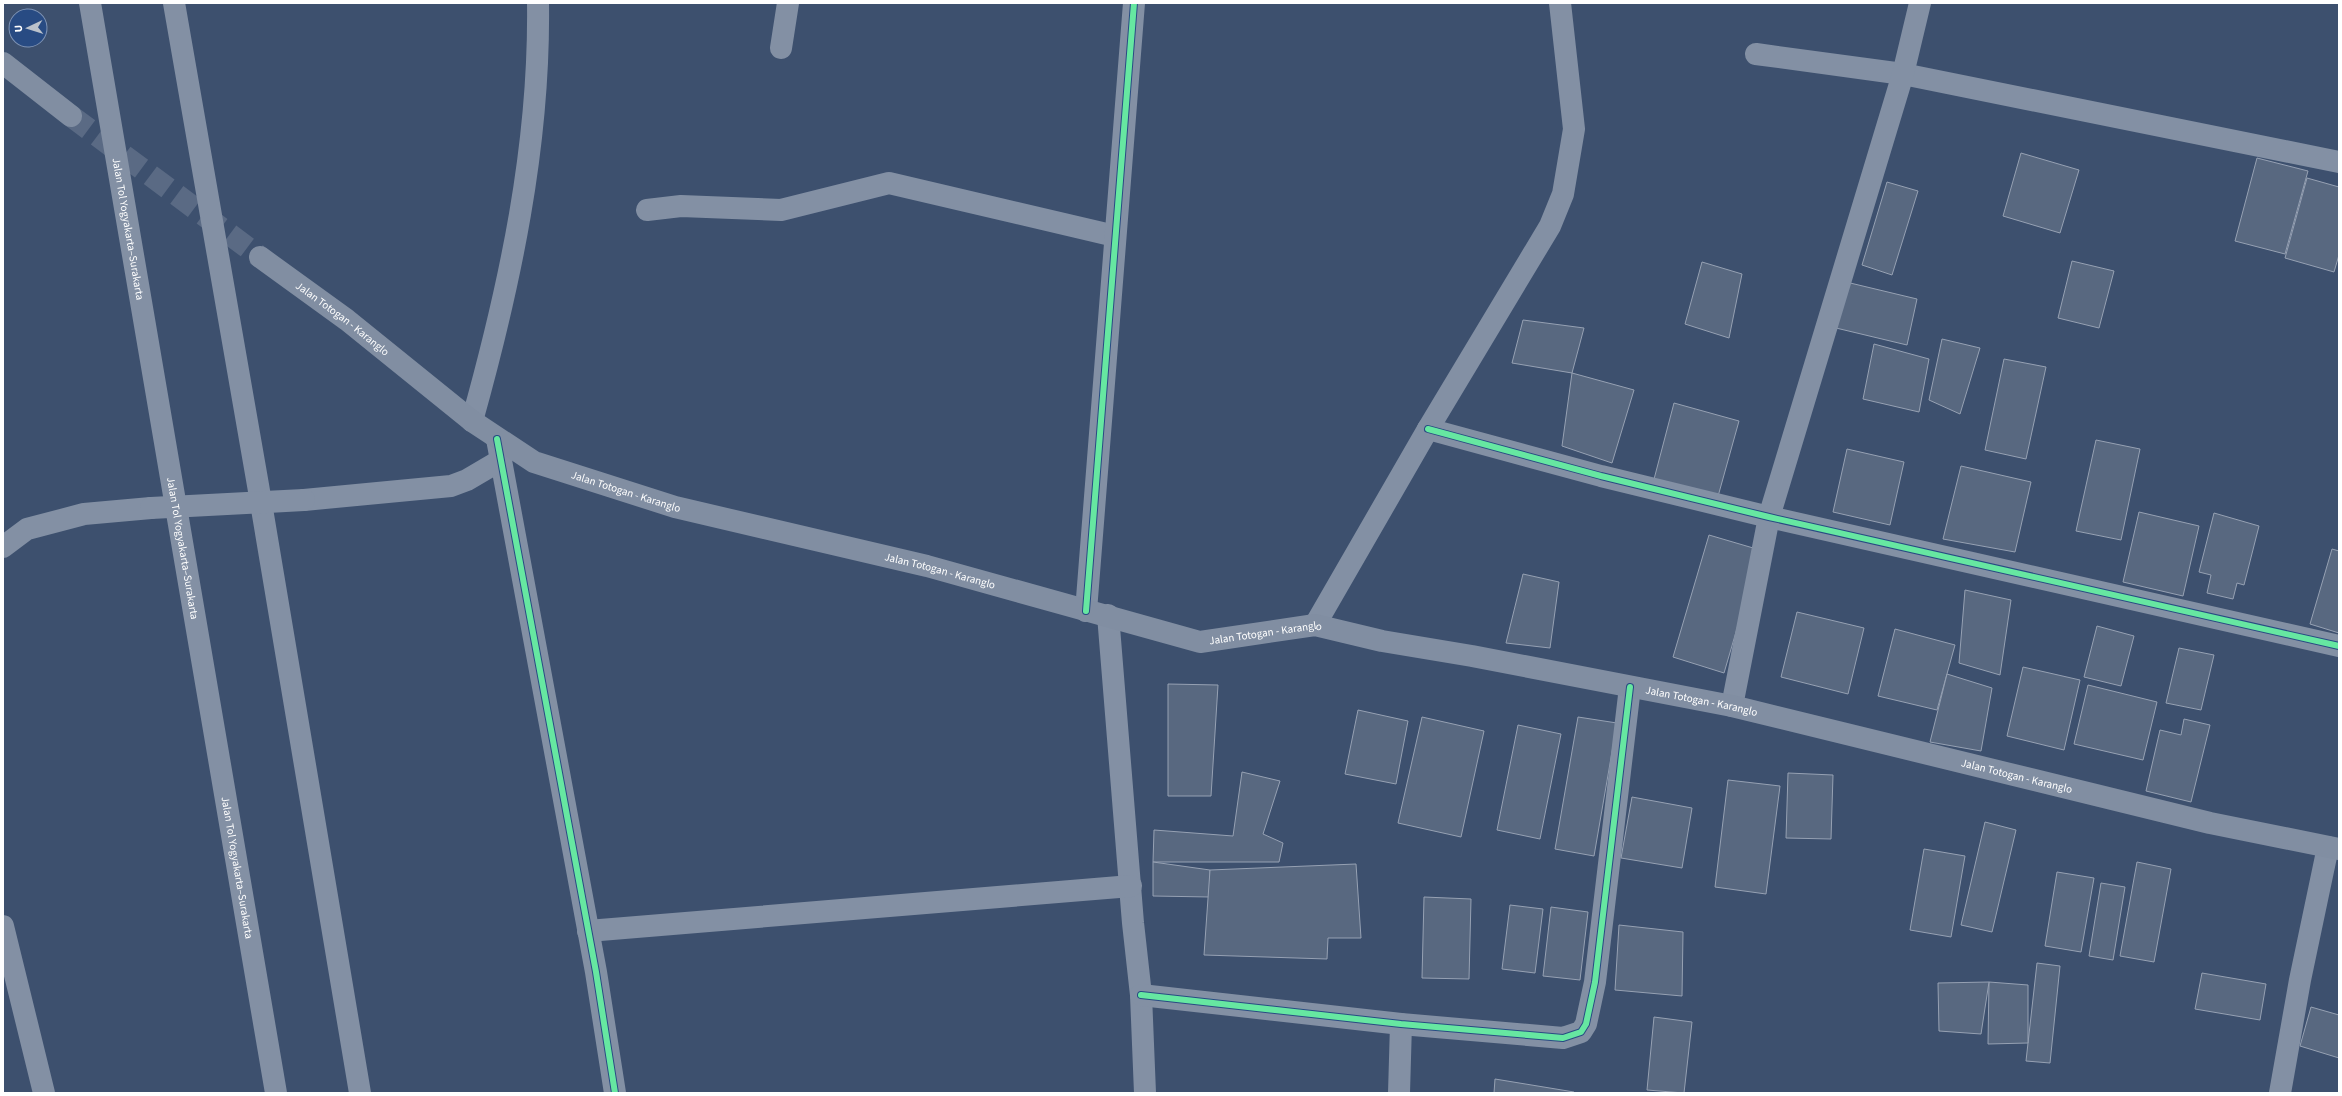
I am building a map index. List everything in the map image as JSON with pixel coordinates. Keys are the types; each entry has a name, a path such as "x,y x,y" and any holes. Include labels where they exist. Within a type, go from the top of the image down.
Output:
{"main road":[{"name":"Jalan Tol Yogyakarta–Surakarta","path":"90,3 276,1093"},
{"path":"174,3 258,485 360,1093"},
{"path":"472,421 499,321 529,157 538,36 538,3"},
{"path":"780,48 788,3"},
{"path":"1086,610 1134,3"},
{"path":"1315,625 1428,429 1550,226 1563,194 1574,129 1560,3"},
{"path":"1732,706 1769,517 1903,74 1920,3"},
{"path":"1756,54 1903,74 2339,162"},
{"path":"3,63 71,116"},
{"path":"647,210 681,206 781,210 889,183 1115,236"},
{"name":"Jalan Totogan - Karanglo","path":"260,257 347,320 472,421 499,449 534,462 675,507 927,566 1200,642 1315,625 1382,641 1480,657 1732,706 2210,823 2334,848"},
{"path":"1428,429 1601,476 1769,517 2339,646"},
{"path":"3,547 27,529 84,514 151,508 304,500 451,486 467,480 499,449"},
{"path":"499,449 588,932 615,1093"},
{"path":"1108,616 1141,994 1145,1093"},
{"path":"1141,994 1401,1024 1563,1038 1581,1032 1586,1024 1595,982 1630,687"},
{"path":"2280,1093 2300,980 2334,848"},
{"path":"588,932 1131,886"},
{"path":"3,926 44,1093"},
{"path":"1399,1093 1401,1024"}],"building":[{"path":"2021,153 2079,170 2060,233 2003,216"},
{"path":"2257,158 2308,171 2285,254 2235,241"},
{"path":"2307,178 2339,187 2339,255 2334,272 2285,258"},
{"path":"1887,182 1918,191 1892,275 1862,265"},
{"path":"2072,261 2114,271 2099,328 2058,318"},
{"path":"1702,262 1742,274 1729,338 1685,324"},
{"path":"1846,282 1917,299 1907,345 1836,328"},
{"path":"1523,320 1584,328 1572,373 1512,363"},
{"path":"1942,339 1980,348 1960,414 1929,400"},
{"path":"1874,344 1929,359 1919,412 1863,399"},
{"path":"2004,359 2046,367 2026,459 1985,450"},
{"path":"1572,373 1634,390 1612,463 1562,446"},
{"path":"1674,403 1739,421 1717,500 1653,483"},
{"path":"2096,440 2140,449 2121,540 2076,531"},
{"path":"1847,449 1904,462 1890,525 1833,512"},
{"path":"1961,466 2031,482 2015,552 1943,539"},
{"path":"2139,512 2199,526 2183,596 2123,582"},
{"path":"2214,513 2259,526 2244,585 2237,583 2233,599 2207,593 2211,575 2199,572"},
{"path":"1709,535 1760,550 1724,673 1673,657"},
{"path":"2332,549 2339,551 2339,633 2310,624"},
{"path":"1523,574 1559,582 1550,648 1506,643"},
{"path":"1965,590 2011,600 2000,675 1959,663"},
{"path":"1797,612 1864,628 1848,694 1781,677"},
{"path":"2097,626 2134,636 2121,686 2084,677"},
{"path":"1895,629 1955,645 1937,710 1878,696"},
{"path":"2179,648 2214,655 2201,710 2166,703"},
{"path":"2023,667 2080,680 2064,750 2007,736"},
{"path":"1947,674 1992,688 1981,751 1930,742"},
{"path":"1168,684 1218,685 1211,796 1168,796"},
{"path":"2088,685 2157,702 2143,760 2074,744"},
{"path":"1358,710 1408,721 1396,784 1345,774"},
{"path":"1422,717 1484,731 1461,837 1398,823"},
{"path":"1578,717 1617,723 1594,856 1555,849"},
{"path":"2184,719 2210,725 2191,802 2146,791 2160,730 2181,735"},
{"path":"1518,725 1561,734 1540,839 1497,830"},
{"path":"1242,772 1280,781 1263,834 1283,843 1279,862 1153,862 1154,830 1233,836"},
{"path":"1788,773 1833,775 1831,839 1786,838"},
{"path":"1728,780 1780,786 1766,894 1715,887"},
{"path":"1632,797 1692,808 1682,868 1621,858"},
{"path":"1985,822 2016,830 1992,932 1961,925"},
{"path":"1924,849 1965,856 1951,937 1910,930"},
{"path":"1153,862 1210,870 1210,897 1153,896"},
{"path":"2137,862 2171,869 2154,962 2120,956"},
{"path":"1356,864 1361,938 1328,938 1327,959 1204,955 1210,870"},
{"path":"2057,872 2094,878 2081,952 2045,946"},
{"path":"2101,883 2125,887 2113,960 2089,956"},
{"path":"1424,897 1471,899 1469,979 1422,978"},
{"path":"1510,905 1543,909 1535,973 1502,969"},
{"path":"1551,907 1588,912 1580,980 1543,976"},
{"path":"1619,925 1683,932 1682,996 1615,990"},
{"path":"2037,963 2060,966 2050,1063 2026,1061"},
{"path":"2202,973 2266,984 2260,1020 2195,1009"},
{"path":"1989,982 2028,985 2028,1043 1988,1044"},
{"path":"1989,982 1981,1034 1939,1031 1938,983"},
{"path":"2311,1007 2339,1015 2339,1058 2300,1046"},
{"path":"1654,1017 1692,1022 1684,1093 1647,1090"},
{"path":"1495,1079 1574,1092 1574,1093 1494,1093"}],"tunnel":[{"path":"71,116 260,257"}],"cycle path":[{"path":"1086,611 1134,3"},
{"path":"1428,429 1601,476 1769,517 2339,646"},
{"path":"497,439 596,972 615,1093"},
{"path":"1141,995 1401,1024 1563,1038 1581,1032 1586,1024 1595,982 1630,687"}]}
